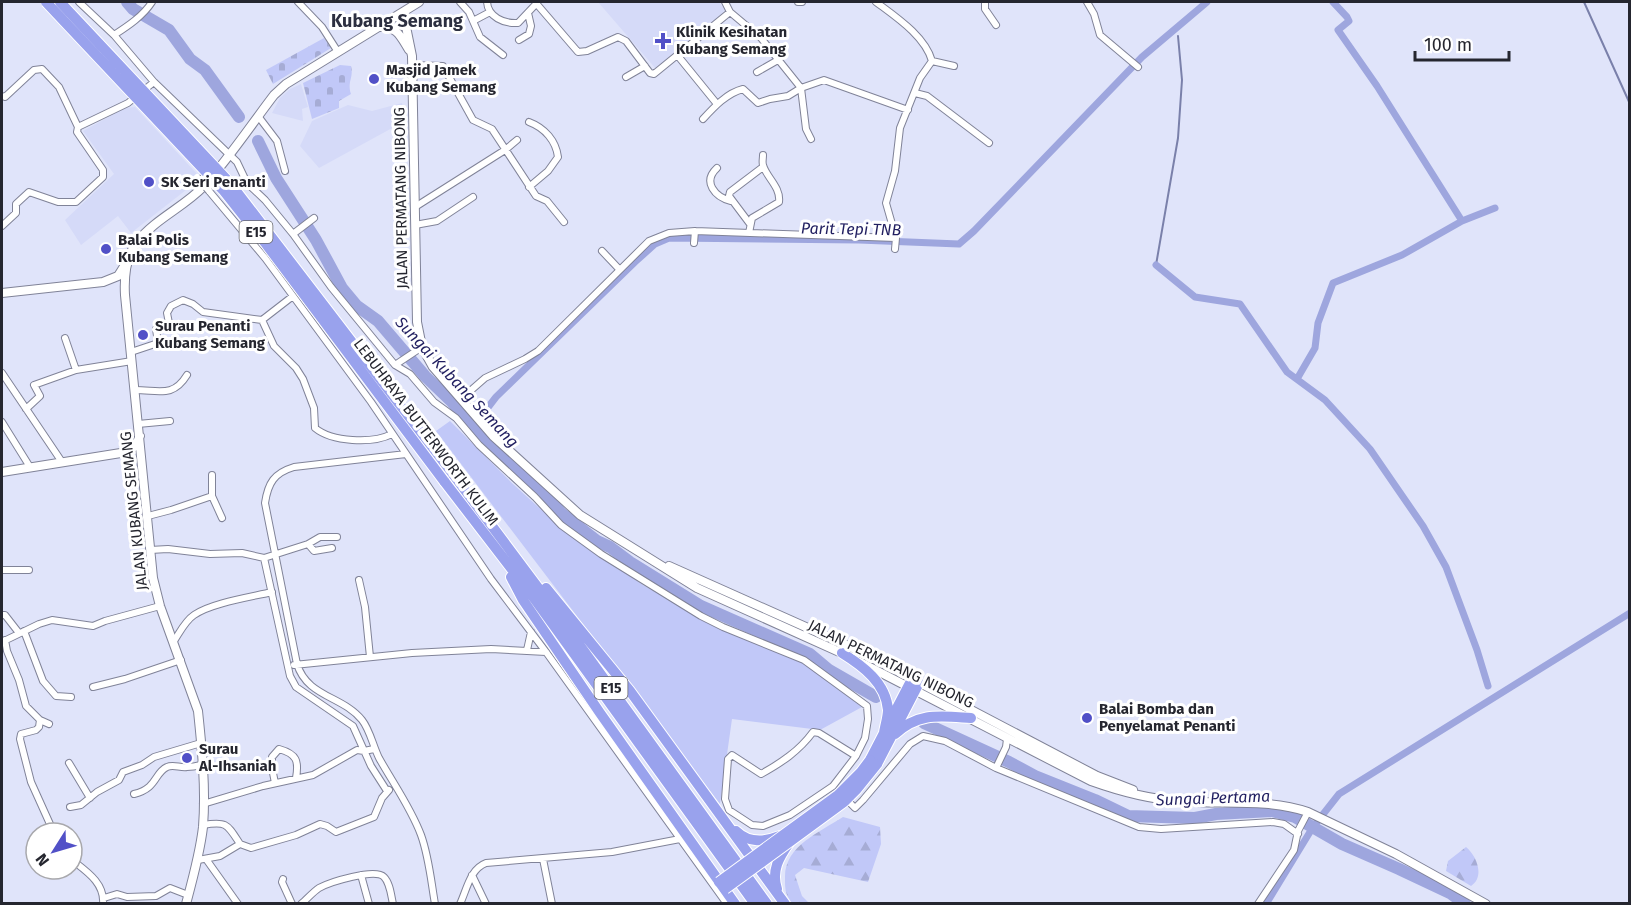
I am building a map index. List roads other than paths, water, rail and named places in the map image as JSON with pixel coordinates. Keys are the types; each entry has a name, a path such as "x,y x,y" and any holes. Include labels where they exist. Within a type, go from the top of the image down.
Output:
{"highway":[{"name":"LEBUHRAYA BUTTERWORTH KULIM","path":"46,2 223,190 448,478 767,903"},
{"name":"LEBUHRAYA BUTTERWORTH KULIM","path":"60,2 230,183 274,238 448,478"},
{"name":"LEBUHRAYA BUTTERWORTH KULIM","path":"497,543 525,586 755,903"},
{"path":"497,543 544,585 630,691 783,900"},
{"path":"497,543 523,600 735,903"},
{"path":"842,653 859,663 883,692 888,710 887,735"},
{"path":"722,886 786,839 844,802 856,790 914,685"},
{"path":"887,735 920,718 937,716 970,718"},
{"path":"719,814 741,836 755,840 786,839"},
{"path":"783,900 775,884 775,869 786,839"}],"main road":[{"name":"JALAN KUBANG SEMANG","path":"187,899 202,859 201,743 198,711 160,606 153,578 124,294 128,260 136,242 203,187 256,117 286,84 419,2"},
{"name":"JALAN PERMATANG NIBONG","path":"403,12 412,61 418,349 493,436 580,515 697,588 914,685 1097,776 1144,796"},
{"path":"379,27 388,26 399,33 412,61"},
{"path":"2,294 103,282 118,276 128,260"},
{"path":"103,282 120,289 124,294"},
{"path":"2,471 127,452 135,446 140,436"},
{"path":"127,452 139,460 143,468"},
{"name":"JALAN PERMATANG NIBONG","path":"628,547 855,649 970,718 1007,743 1091,781 1112,789 1178,801 1263,803 1293,807 1396,854 1486,903"}],"street":[{"path":"79,2 114,34 154,82 231,153 247,183 296,231 332,287 397,363 410,374 434,402 449,411 478,445 570,531 701,616 804,660 867,706 868,719 865,738 856,756 833,786 790,815 763,826 752,825 729,810 725,799 728,759 732,755 761,774 781,763 805,743 813,732 819,733 856,756"},
{"path":"114,34 128,26 147,10 152,2"},
{"path":"298,2 322,27 338,52"},
{"path":"460,2 473,21 480,37 503,55"},
{"path":"487,2 490,12 496,18 511,23 518,23 536,3 547,13 578,52 587,51 618,37 626,41 650,73 654,74 730,12"},
{"path":"725,2 730,12 761,38 801,88 806,129 811,139"},
{"path":"876,2 923,44 929,51 932,61"},
{"path":"985,2 985,9 996,25"},
{"path":"1087,2 1094,14 1100,35 1137,67"},
{"path":"473,21 490,12"},
{"path":"519,40 530,34 528,13"},
{"path":"678,56 717,104"},
{"path":"757,72 778,60"},
{"path":"412,61 443,66 473,120 490,128 536,196 548,201 564,222"},
{"path":"932,61 954,66"},
{"path":"461,399 485,378 538,351 650,241 669,233 749,233 896,243 886,203 896,161 900,128 920,78 932,61"},
{"path":"626,77 645,66"},
{"path":"2,96 5,97 34,70 42,69 59,87 78,127 77,132 103,170 103,177 76,202 58,202 29,192 16,204 16,213 2,226"},
{"path":"702,119 717,104 737,90 743,89 758,103 788,96 801,88 824,80 908,110"},
{"path":"78,127 128,103 154,82"},
{"path":"915,93 927,96 989,143"},
{"path":"256,117 278,141 285,171"},
{"path":"529,122 544,130 557,147 558,157 548,171 529,187"},
{"path":"415,207 518,140"},
{"path":"749,233 752,218 779,202 780,196 763,167 763,155"},
{"path":"731,201 730,192 763,167"},
{"path":"717,168 709,181 719,195 731,201 750,224"},
{"path":"197,177 265,258 293,296 406,454 491,579 726,903"},
{"path":"415,225 437,220 473,198"},
{"path":"296,231 312,219"},
{"path":"694,242 695,232"},
{"path":"602,251 619,269"},
{"path":"158,343 156,329 169,323 167,312 171,306 183,300 203,312 262,320 293,296"},
{"path":"262,320 274,346 296,368 303,379 314,408 315,428 330,438 380,439 392,434"},
{"path":"65,338 76,370"},
{"path":"131,352 158,343 174,344"},
{"path":"397,363 418,349"},
{"path":"26,409 40,396 34,385 76,370 132,362"},
{"path":"2,373 62,462"},
{"path":"135,390 172,391 181,385 187,375"},
{"path":"138,424 170,421"},
{"path":"2,422 30,467"},
{"path":"406,454 282,470 268,486 265,503 274,556 302,678 312,687 355,712 364,722 374,749 422,836 435,903"},
{"path":"212,475 212,496 222,518"},
{"path":"148,516 212,496"},
{"path":"150,550 168,549 210,554 243,553 264,558 308,544 320,537 338,537"},
{"path":"308,544 314,551 332,548"},
{"path":"264,558 290,676 296,687 353,726 371,766 387,791"},
{"path":"2,570 29,570"},
{"path":"359,580 365,607 370,657"},
{"path":"174,641 195,614 272,592"},
{"path":"49,724 40,720 26,706 20,680 3,641 52,620 93,626 160,606"},
{"path":"2,615 5,615 22,632 47,686 56,696 71,697"},
{"path":"527,650 531,632"},
{"path":"287,665 490,649 546,652"},
{"path":"93,687 181,660"},
{"path":"40,720 36,730 21,734 20,739 31,782 49,821"},
{"path":"833,786 855,808 910,744 923,736 945,741 1139,827 1161,829 1273,822 1284,824 1298,833"},
{"path":"70,807 81,805 119,780 123,772 142,765 154,757 201,743"},
{"path":"997,765 1007,743"},
{"path":"275,783 272,757 279,749 290,752 295,758 298,766 296,778"},
{"path":"203,804 275,783 313,775 357,750 374,749"},
{"path":"69,763 90,798"},
{"path":"134,794 143,792 151,786 169,765 188,767 201,765"},
{"path":"203,825 220,822 240,844 251,848 320,824 327,825 336,832 374,817 387,791 395,787"},
{"path":"1258,903 1294,850 1298,833 1308,815"},
{"path":"460,903 472,875 479,866 486,863 612,852 680,838"},
{"path":"238,903 202,859 220,856 240,844"},
{"path":"543,859 552,903"},
{"path":"84,871 99,884 104,901 117,894 127,897 156,896 170,888 187,899"},
{"path":"301,903 319,888 361,875 381,874 390,887 393,903"},
{"path":"361,875 369,903"},
{"path":"472,875 486,903"},
{"path":"283,879 282,882 292,903"}],"waterway":[{"name":"Sungai Kubang Semang","path":"127,2 133,9 169,30 190,59 205,70 239,117"},
{"name":"Parit Tepi TNB","path":"473,427 496,397 635,262 655,244 669,238 859,240 959,244 1142,57 1207,2"},
{"path":"1333,2 1349,21 1338,30 1377,86 1462,221"},
{"path":"1584,2 1630,104"},
{"path":"1156,265 1178,138 1182,80 1178,36"},
{"name":"Sungai Kubang Semang","path":"258,141 276,178 316,240 342,288 357,306 378,321 425,376 495,450 513,468 542,490 561,513 597,541 610,547 701,606 810,654 829,670 876,697"},
{"path":"1297,379 1315,348 1318,323 1333,283 1402,255 1462,221 1495,208"},
{"path":"1156,265 1195,297 1240,304 1287,372 1325,400 1370,449 1423,526 1446,567 1488,686"},
{"path":"1266,904 1313,827 1339,794 1630,613"},
{"name":"Sungai Pertama","path":"924,723 1035,776 1128,816 1195,818 1216,814 1272,811 1295,817 1342,844 1450,893 1465,904"}],"place":[{"name":"Klinik Kesihatan Kubang Semang","path":"663,41"},
{"name":"Masjid Jamek Kubang Semang","path":"374,79"},
{"name":"SK Seri Penanti","path":"149,182"},
{"name":"Balai Polis Kubang Semang","path":"106,249"},
{"name":"Surau Penanti Kubang Semang","path":"143,335"},
{"name":"Balai Bomba dan Penyelamat Penanti","path":"1087,718"},
{"name":"Surau Al-Ihsaniah","path":"187,758"}],"district":[{"name":"Kubang Semang","path":"397,21"}]}
